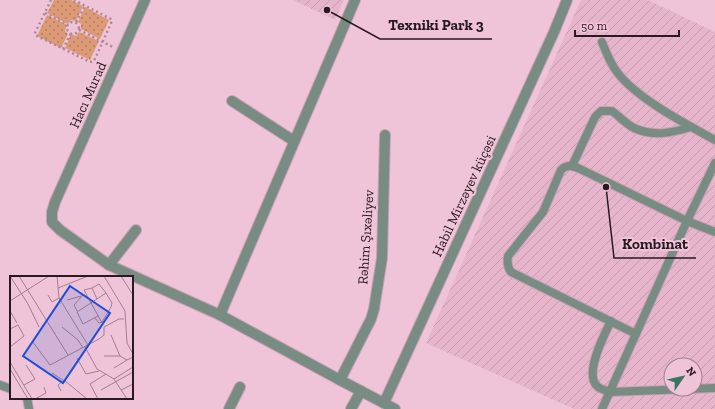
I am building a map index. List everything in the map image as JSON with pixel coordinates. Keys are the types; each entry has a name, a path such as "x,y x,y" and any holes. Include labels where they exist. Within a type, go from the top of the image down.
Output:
{"street":[{"name":"Hacı Murad","path":"109,265 60,230 52,222 52,212 145,0"},
{"path":"220,314 355,0"},
{"name":"Habil Mirzəyev küçəsi","path":"384,403 551,39 567,0"},
{"path":"232,101 294,141"},
{"name":"Rəhim Şıxəliyev","path":"340,380 374,309 382,258 385,135"},
{"path":"136,230 109,265 220,314 361,392 395,409"},
{"path":"229,409 240,387"},
{"path":"351,409 361,392"}],"lane":[{"path":"602,42 611,62 626,82 647,99 715,140"},
{"path":"572,166 595,117 601,111 612,110 633,127 650,132 669,133 692,127"},
{"path":"636,334 511,272 507,262 508,256 543,212 558,173 564,167 572,166 687,221 715,232"},
{"path":"602,409 687,221 714,167"},
{"path":"611,321 601,341 594,367 593,379 598,387 610,392 715,388"},
{"path":"0,386 10,389"},
{"path":"27,399 29,409"}],"path":[{"path":"51,0 35,35 92,62 94,61 103,42 111,23 111,19 74,0"},
{"path":"68,25 72,22 76,22 85,6"},
{"path":"45,13 68,25"},
{"path":"76,22 79,25 79,30"},
{"path":"68,25 67,30 71,33"},
{"path":"79,30 122,52"},
{"path":"71,33 75,33 79,30"},
{"path":"63,49 71,33"}],"shaded area":[{"path":"54,0 71,0 83,6 76,21 71,20 68,24 47,13"},
{"path":"293,0 344,0 335,20"},
{"path":"581,0 648,0 715,32 715,409 574,409 426,343"},
{"path":"85,7 109,20 100,39 81,29 81,24 78,22"},
{"path":"47,15 67,25 65,31 68,34 61,48 37,36"},
{"path":"79,32 99,41 90,60 65,48 71,34 76,36"}],"place":[{"name":"Texniki Park 3","path":"327,10"},
{"name":"Kombinat","path":"606,187"}]}
